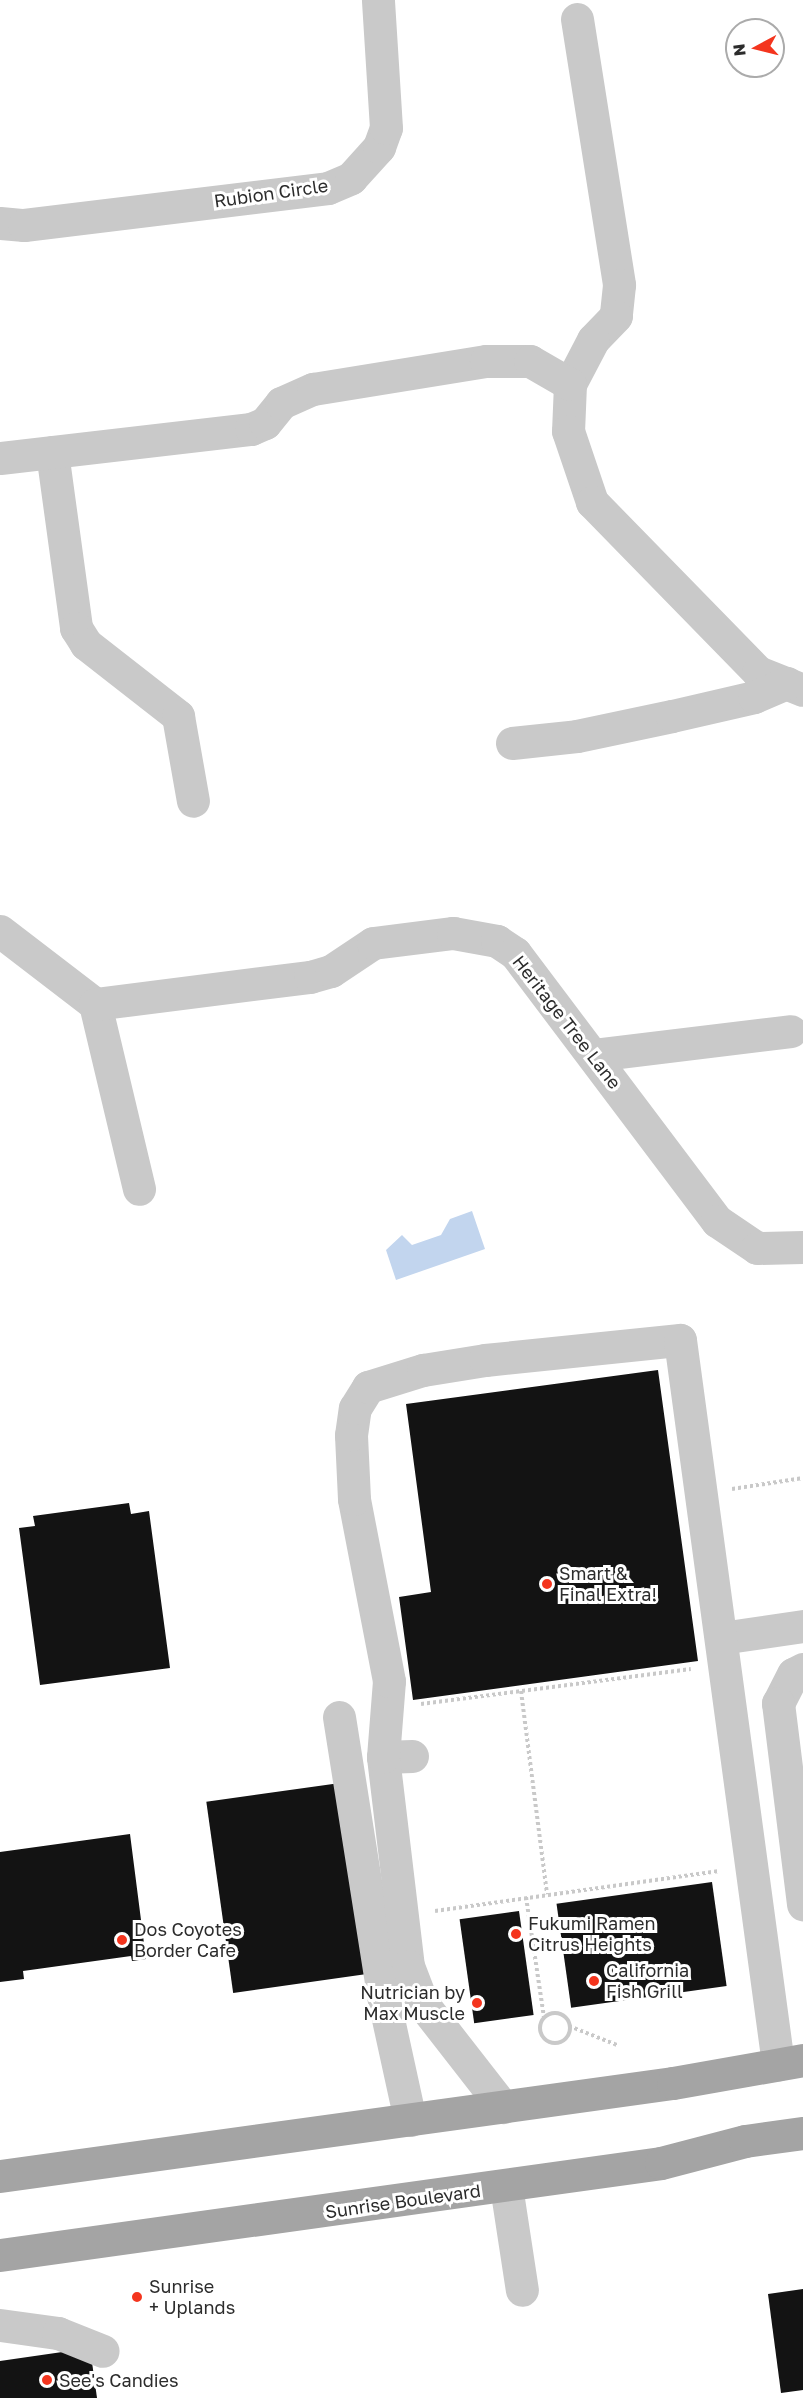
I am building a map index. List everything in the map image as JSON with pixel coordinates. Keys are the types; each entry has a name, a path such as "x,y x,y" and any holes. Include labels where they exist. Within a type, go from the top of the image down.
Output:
{"main road":[{"path":"0,2176 503,2107 791,2062"},
{"name":"Sunrise Boulevard","path":"0,2255 661,2163 745,2141 803,2133"}],"street":[{"name":"Rubion Circle","path":"0,224 24,225 316,189 351,178 366,166 386,129 378,0"},
{"path":"577,19 619,285 616,316 593,340 570,384 568,430 592,502 758,672 795,687"},
{"path":"0,458 251,429 264,423 281,404 313,388 486,361 530,361 570,384"},
{"path":"52,452 76,628 86,644 178,716 193,801"},
{"path":"512,743 577,736 795,687"},
{"path":"0,931 94,1004 139,1189"},
{"name":"Heritage Tree Lane","path":"94,1004 310,977 331,971 373,943 475,934 515,953 733,1235 757,1248 803,1247"},
{"path":"594,1055 791,1031"},
{"path":"503,2107 422,2003 408,1966 397,1756 389,1681 354,1499 351,1435 355,1408 368,1387 423,1370 475,1362 680,1340 721,1638 748,1869 791,2062"},
{"path":"721,1638 803,1626"},
{"path":"803,1669 793,1674 778,1703 792,1726 803,1904"},
{"path":"339,1717 387,2020 410,2120"},
{"path":"506,2186 522,2290"},
{"path":"0,2325 58,2333 103,2351"}],"path":[{"path":"701,1493 803,1478"},
{"path":"421,1704 700,1668"},
{"path":"521,1691 547,1894"},
{"path":"432,1911 724,1870"},
{"path":"526,1897 544,2018 541,2032 550,2042 564,2039 569,2026"},
{"path":"544,2018 561,2014 569,2026 617,2045"}],"water":[{"path":"472,1211 485,1249 396,1280 386,1250 402,1235 412,1245 441,1235 450,1219"}],"building":[{"path":"658,1370 698,1661 413,1700 399,1597 431,1592 406,1404"},
{"path":"129,1503 131,1514 149,1511 170,1668 40,1685 19,1528 35,1526 33,1516"},
{"path":"340,1783 367,1974 233,1993 206,1802"},
{"path":"130,1834 146,1959 132,1961 131,1956 23,1971 24,1979 0,1982 0,1852"},
{"path":"712,1882 727,1986 571,2008 557,1904"},
{"path":"519,1911 534,2015 474,2023 460,1919"},
{"path":"803,2289 803,2390 781,2393 768,2294"},
{"name":"See's Candies","path":"90,2348 97,2398 0,2398 0,2361"}],"place":[{"name":"Smart & Final Extra!","path":"547,1584"},
{"name":"Fukumi Ramen Citrus Heights","path":"516,1934"},
{"name":"Dos Coyotes Border Cafe","path":"122,1940"},
{"name":"California Fish Grill","path":"594,1981"},
{"name":"Nutrician by Max Muscle","path":"477,2003"},
{"name":"Sunrise + Uplands","path":"137,2297"},
{"name":"See's Candies","path":"47,2380"}]}
